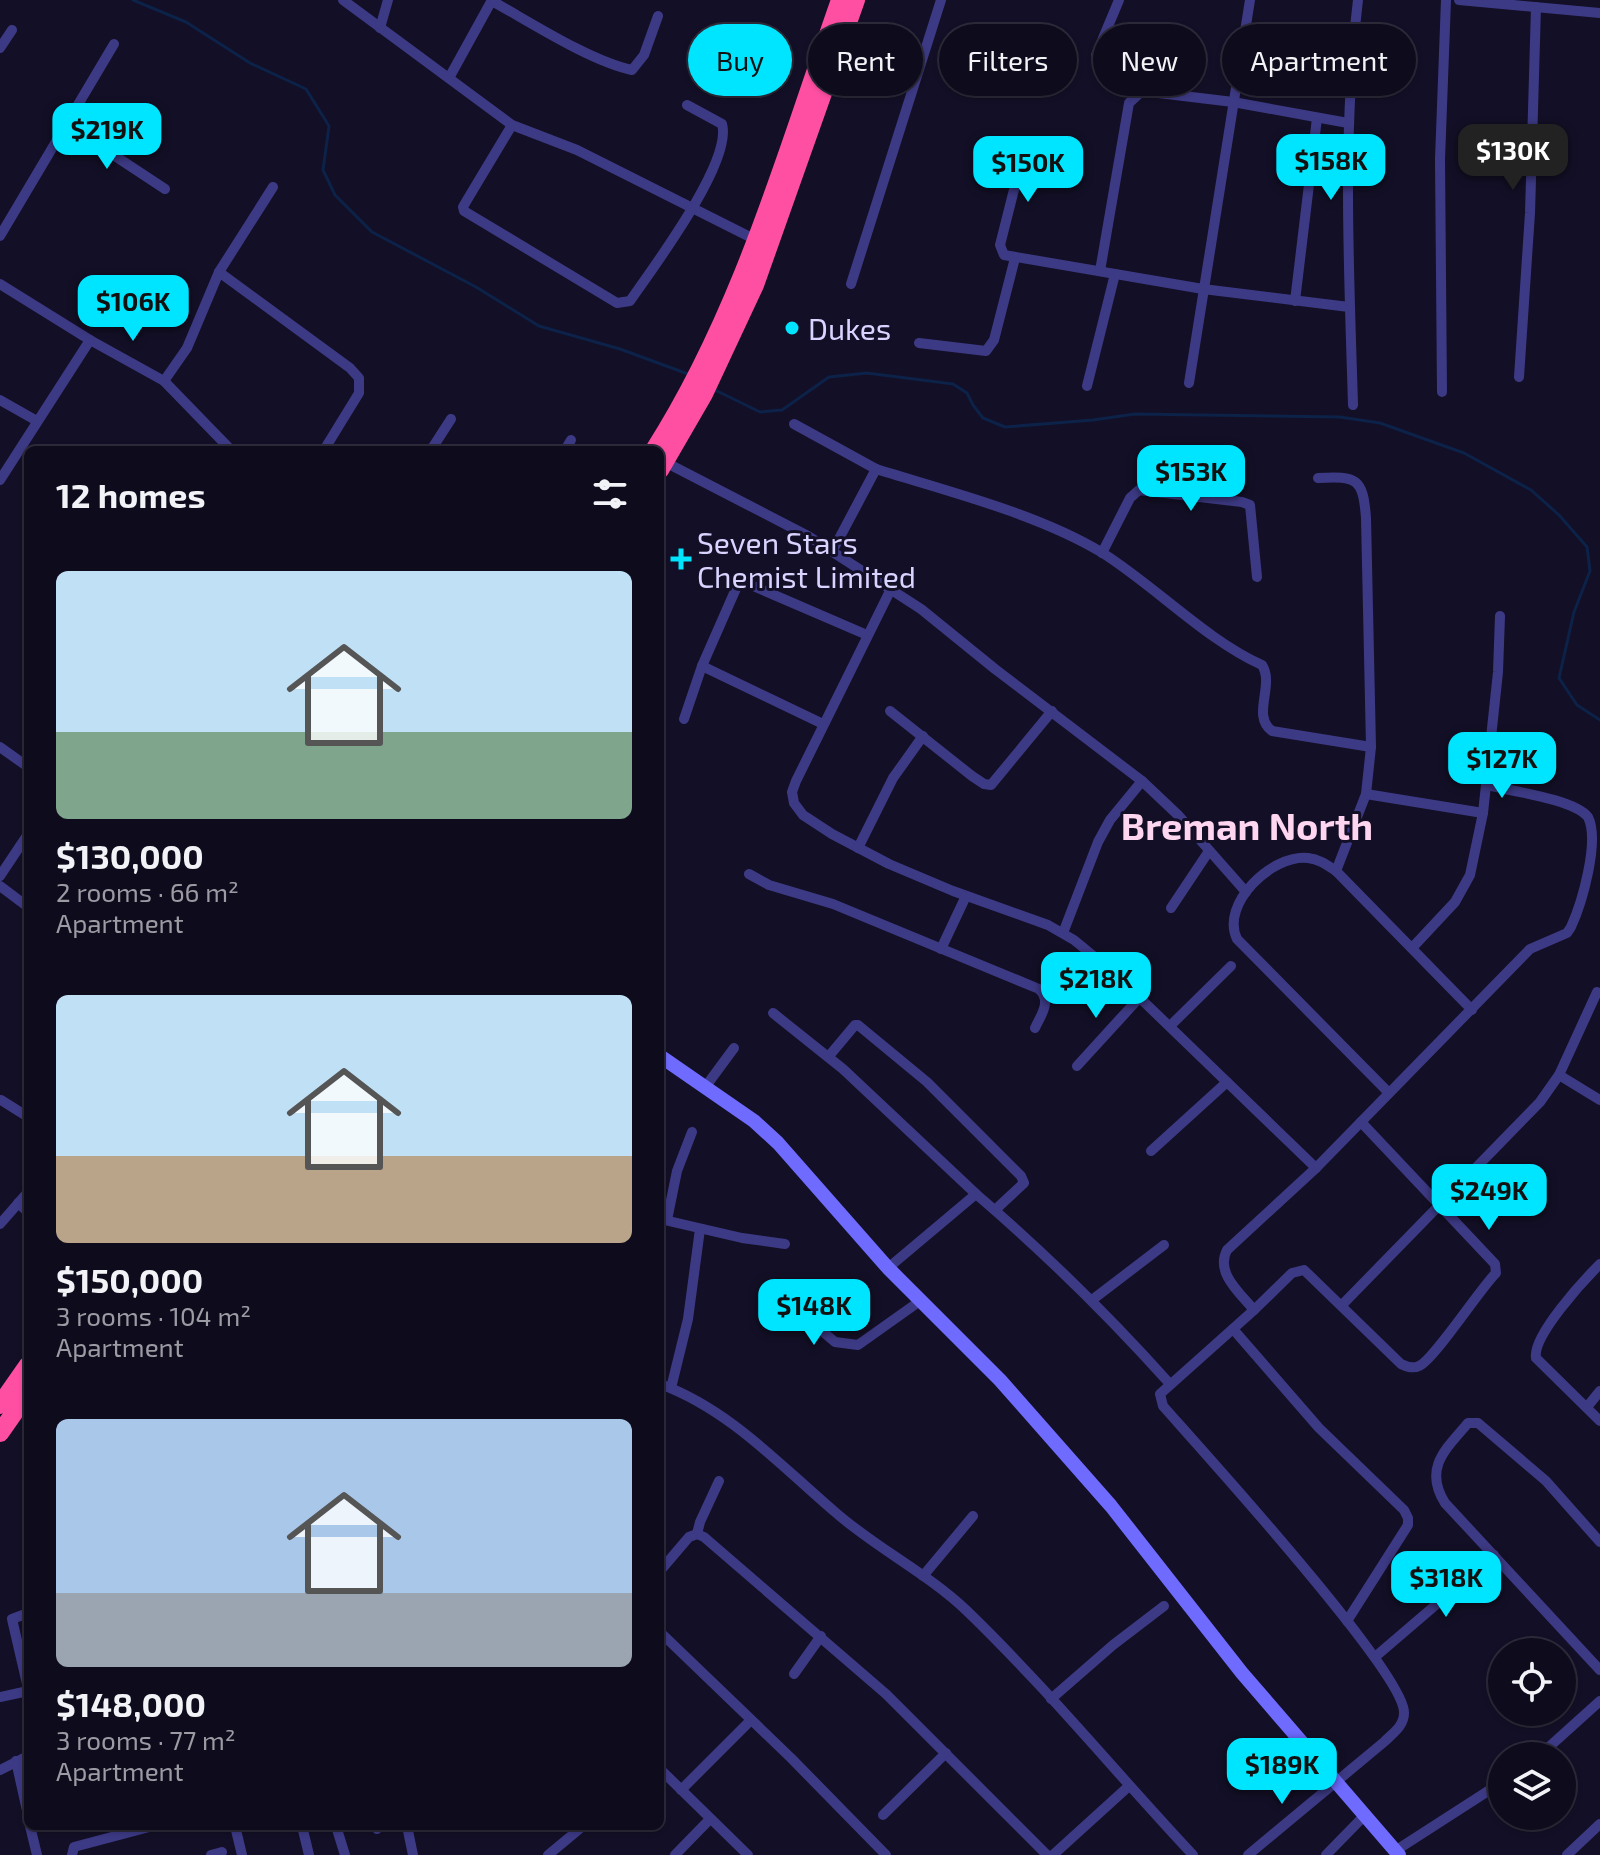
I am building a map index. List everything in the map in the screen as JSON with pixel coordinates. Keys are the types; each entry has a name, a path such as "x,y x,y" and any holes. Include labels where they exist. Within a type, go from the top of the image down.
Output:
{"highway":[{"path":"702,381 758,241 840,0"},
{"path":"664,452 702,381 738,324 767,254 856,0"},
{"path":"0,1405 24,1371"},
{"path":"0,1433 24,1399"}],"street":[{"path":"343,0 512,125 577,150 758,241"},
{"path":"380,28 388,0"},
{"path":"449,78 492,0 555,36 611,64 632,70 644,55 658,16"},
{"path":"851,284 941,0"},
{"path":"1109,24 1119,0"},
{"path":"1189,383 1250,0"},
{"path":"1353,405 1348,123 1358,0"},
{"path":"1442,392 1440,159 1446,0"},
{"path":"1459,0 1600,13"},
{"path":"1519,377 1530,213 1536,7"},
{"path":"0,48 12,30"},
{"path":"0,236 114,44"},
{"path":"1100,271 1129,103 1137,96"},
{"path":"1183,96 1348,123"},
{"path":"512,125 463,207 464,211 617,303 630,301 693,207 717,158 724,130 717,119 687,105"},
{"path":"1295,301 1317,118"},
{"path":"68,125 165,189"},
{"path":"1021,162 1000,245 1004,255 1203,289 1349,307"},
{"path":"164,381 187,348 219,272 273,187"},
{"path":"919,343 986,351 994,340 1015,258"},
{"path":"219,272 350,368 359,378 359,393 326,446"},
{"path":"1087,386 1115,274"},
{"path":"0,284 164,381 227,446"},
{"path":"0,480 90,340"},
{"path":"0,400 37,421"},
{"path":"434,446 451,419"},
{"path":"794,424 876,469 1043,523 1102,553 1231,647 1262,665 1266,680 1263,720 1272,731 1371,747"},
{"path":"664,462 833,550 938,622 1142,781 1179,816 1246,892"},
{"path":"833,550 876,469"},
{"path":"1318,478 1345,476 1362,488 1364,495 1371,747 1366,794 1336,871"},
{"path":"1102,553 1130,498 1139,490 1242,502 1250,505 1257,577"},
{"path":"684,719 702,666 735,589 744,582 867,635"},
{"path":"891,589 796,781 792,792 794,803 803,815 858,848 966,896 1063,933 1140,997 1316,1168"},
{"path":"1412,948 1455,902 1470,875 1483,813 1498,672 1500,616"},
{"path":"702,666 823,724"},
{"path":"890,711 972,776 991,785 1052,711"},
{"path":"858,848 887,788 923,736"},
{"path":"0,747 24,764"},
{"path":"1063,933 1098,842 1110,820 1142,781"},
{"path":"1254,1310 1223,1270 1222,1260 1227,1250 1316,1168 1530,949 1567,933 1587,885 1594,850 1589,818 1566,805 1486,785"},
{"path":"1366,794 1483,813"},
{"path":"0,876 24,840"},
{"path":"1171,908 1209,851"},
{"path":"1389,1093 1237,939 1232,929 1234,916 1246,892 1262,876 1280,864 1300,858 1322,862 1336,871 1472,1010"},
{"path":"749,874 769,885 833,904 1039,989 1047,1001 1035,1028"},
{"path":"0,886 24,904"},
{"path":"941,949 966,896"},
{"path":"1170,1026 1231,966"},
{"path":"1342,1305 1540,1102 1559,1075 1597,992"},
{"path":"1077,1066 1140,997"},
{"path":"773,1013 829,1056 1092,1300 1170,1384"},
{"path":"829,1056 858,1025 927,1082 1021,1176 1024,1183 995,1210"},
{"path":"706,1086 734,1048"},
{"path":"664,1059 754,1121 778,1143 888,1268 1000,1380 1065,1452 1242,1673 1397,1853 1488,1791"},
{"path":"1559,1075 1600,1100"},
{"path":"1151,1151 1227,1082"},
{"path":"1,1100 24,1114"},
{"path":"1248,1855 1338,1783 1401,1726 1405,1711 1400,1696 1375,1657 1272,1530 1163,1406 1160,1394 1298,1269 1304,1270 1401,1364 1410,1368 1421,1366 1497,1268 1361,1122"},
{"path":"664,1216 692,1132"},
{"path":"888,1268 976,1194"},
{"path":"0,1224 24,1196"},
{"path":"18,1203 24,1208"},
{"path":"664,1220 785,1244"},
{"path":"700,1229 690,1307 666,1386 745,1432 850,1525 964,1608 1193,1855"},
{"path":"1092,1300 1164,1245"},
{"path":"1600,1264 1565,1305 1537,1343 1535,1351 1536,1358 1600,1421"},
{"path":"772,1318 809,1320 835,1342 858,1345 920,1301"},
{"path":"1233,1329 1319,1428 1404,1510 1408,1518 1408,1525 1347,1621"},
{"path":"1587,1407 1600,1391"},
{"path":"1600,1542 1546,1481 1474,1421 1468,1423 1437,1465 1435,1478 1438,1492 1445,1503 1600,1670"},
{"path":"697,1534 719,1481"},
{"path":"923,1576 973,1516"},
{"path":"664,1566 689,1537 697,1534 704,1537 821,1636 946,1753 1047,1855"},
{"path":"1375,1657 1494,1555"},
{"path":"1051,1699 1164,1606"},
{"path":"24,1614 12,1619 24,1672"},
{"path":"664,1636 886,1855"},
{"path":"794,1674 821,1636"},
{"path":"0,1697 24,1691"},
{"path":"1555,1742 1600,1701"},
{"path":"681,1790 751,1720"},
{"path":"883,1815 946,1753"},
{"path":"0,1770 24,1758"},
{"path":"16,1761 24,1797"},
{"path":"664,1773 748,1855"},
{"path":"1053,1855 1129,1786"},
{"path":"1326,1855 1365,1815"},
{"path":"675,1855 710,1819"},
{"path":"1567,1855 1600,1824"},
{"path":"31,1830 37,1855"},
{"path":"72,1855 74,1847 138,1830"},
{"path":"236,1830 242,1855"},
{"path":"303,1830 309,1855"},
{"path":"337,1830 345,1855"},
{"path":"408,1830 413,1855"},
{"path":"548,1855 578,1830"}],"waterway":[{"path":"133,0 186,22 250,63 306,89 329,126 323,170 335,195 372,232 476,287 539,326 620,349 688,374"},
{"path":"715,390 760,412 782,410 829,377 867,373 953,384 967,393 983,418 1005,427 1135,414 1340,417 1380,423 1464,453 1531,490 1559,515 1587,547 1590,571 1574,612 1559,678 1577,705 1600,720"}],"place":[{"name":"Dukes","path":"792,328"},
{"name":"Seven Stars Chemist Limited","path":"681,559"}],"district":[{"name":"Breman North","path":"1247,825"}]}
